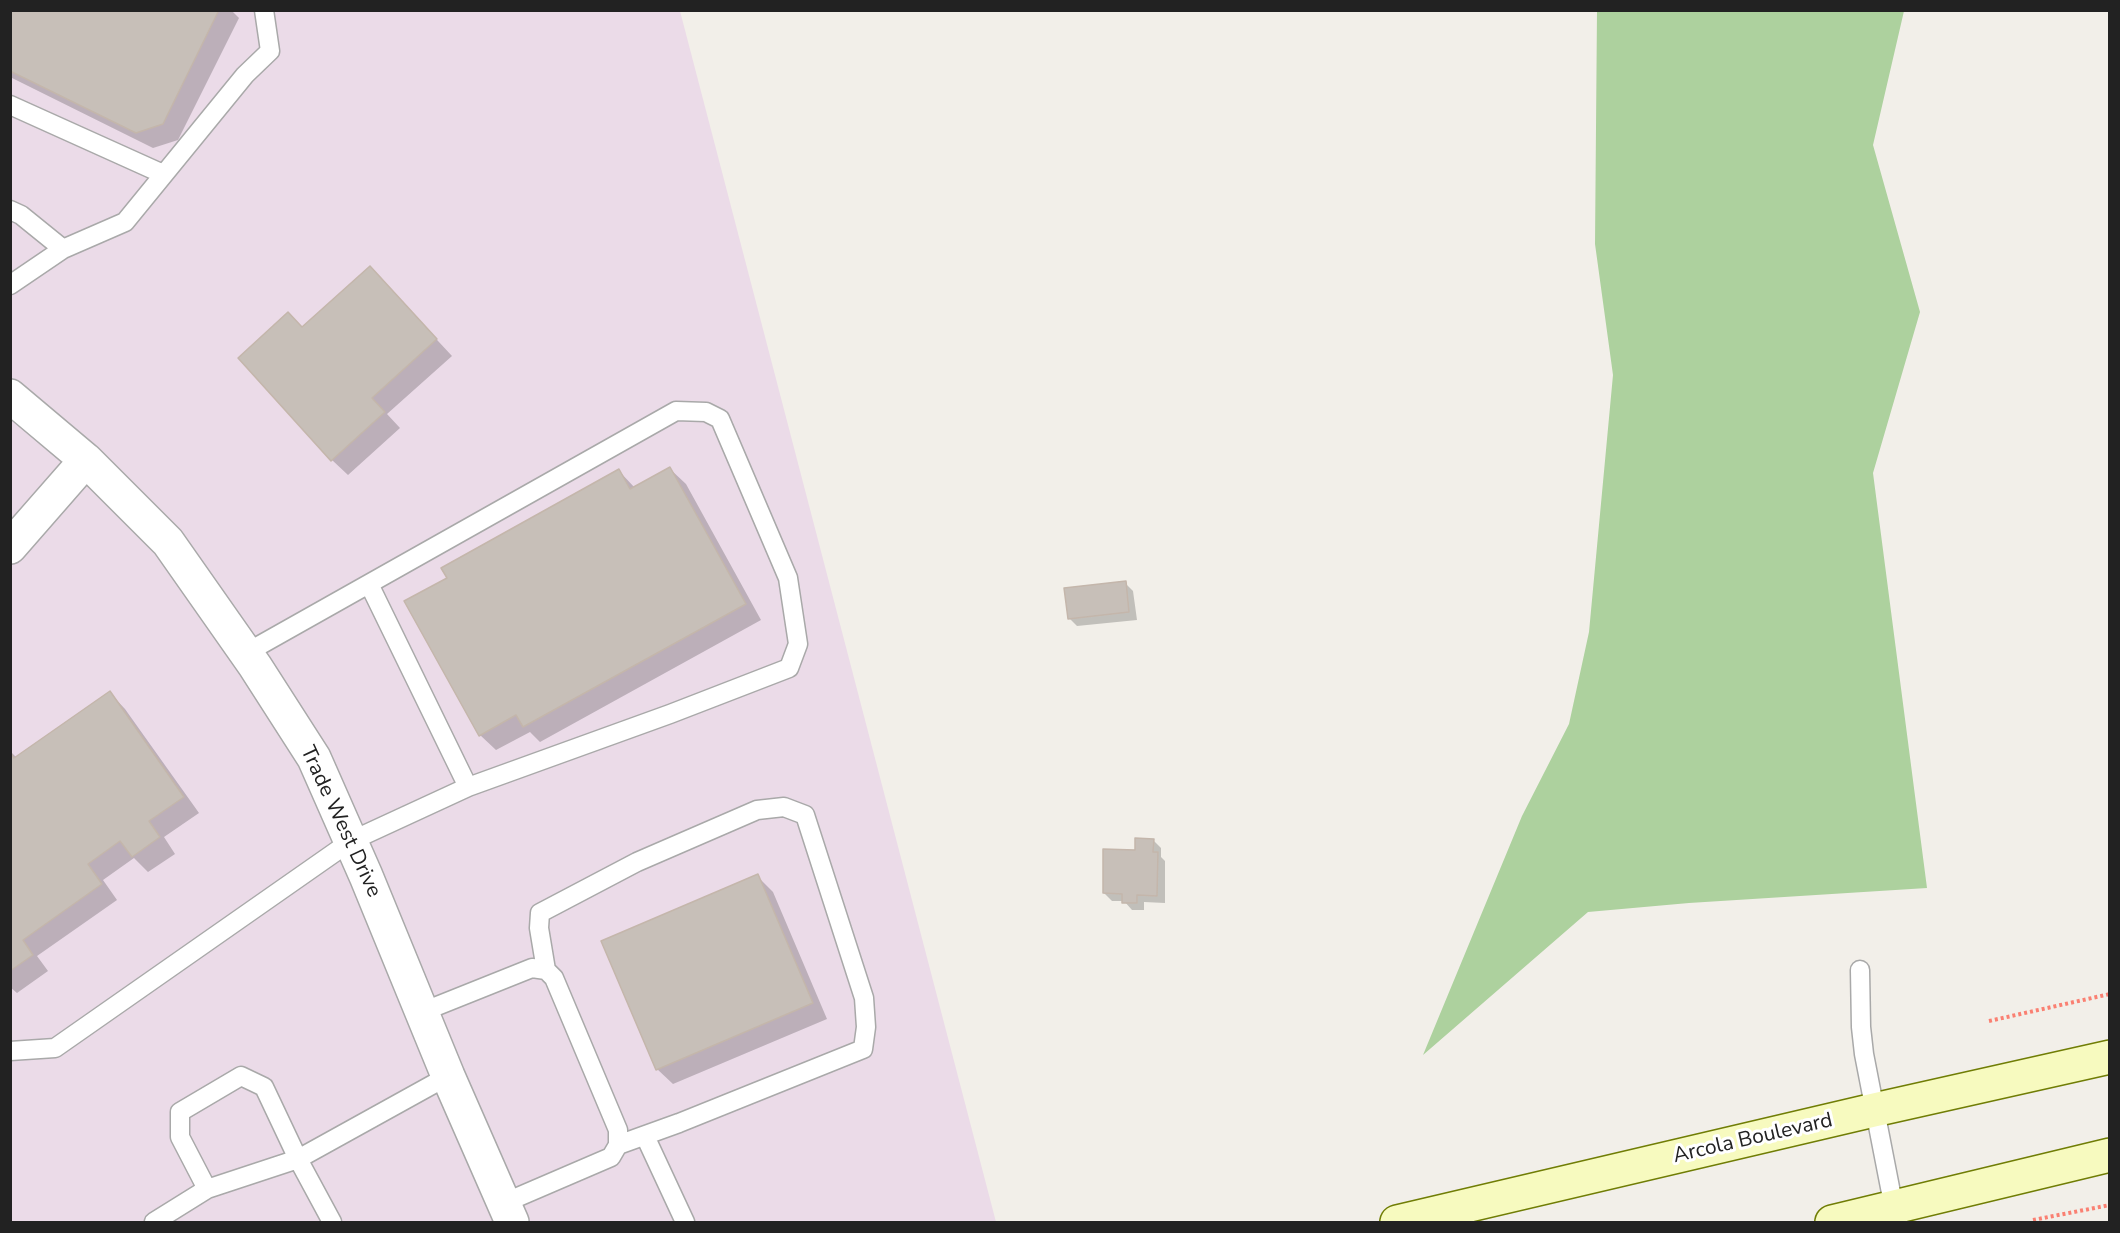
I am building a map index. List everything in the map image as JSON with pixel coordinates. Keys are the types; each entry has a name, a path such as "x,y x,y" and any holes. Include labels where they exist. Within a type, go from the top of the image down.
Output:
{"main road":[{"name":"Arcola Boulevard","path":"1397,1222 2109,1057"},
{"path":"1832,1222 2109,1155"}],"street":[{"name":"Trade West Drive","path":"10,396 86,460 168,542 246,653 314,758 508,1213"},
{"path":"10,547 86,460"}],"lane":[{"path":"10,285 63,249 125,222 245,75 270,51 264,10"},
{"path":"10,105 163,174"},
{"path":"10,210 21,215 63,249"},
{"path":"10,1051 55,1048 351,841 468,787 789,668 798,644 788,578 720,419 706,412 676,411 246,653"},
{"path":"369,584 468,787"},
{"path":"508,1213 611,1157 618,1145 618,1130 554,978 546,969 538,928 540,913 637,862 757,810 784,807 805,815 864,998 866,1027 863,1049 618,1145"},
{"path":"422,1012 532,968 546,969"},
{"path":"1860,970 1861,1027 1874,1110 1894,1208"},
{"path":"207,1189 180,1137 180,1112 241,1076 264,1087 298,1159 332,1222"},
{"path":"154,1222 207,1189 298,1159 448,1076"},
{"path":"645,1136 685,1222"}],"path":[{"path":"1989,1021 2109,994"},
{"path":"2033,1220 2109,1205"}],"shaded area":[{"path":"10,11 680,11 996,1222 11,1222"}],"green space":[{"path":"1597,11 1904,11 1873,145 1920,312 1873,473 1927,888 1689,903 1588,912 1423,1055 1522,816 1569,724 1589,632 1613,375 1595,244"}],"building":[{"path":"10,10 219,10 163,124 136,133 10,71"},
{"path":"370,266 437,339 372,398 385,412 331,461 238,358 288,312 302,327"},
{"path":"670,467 746,604 523,727 516,715 479,736 404,601 447,578 441,568 619,469 630,489"},
{"path":"1126,581 1129,612 1068,619 1064,588"},
{"path":"110,691 184,797 149,821 160,837 132,857 120,841 88,864 102,884 23,940 33,955 10,971 10,752 14,758"},
{"path":"1135,838 1154,839 1153,852 1158,852 1157,896 1137,895 1137,903 1122,903 1122,894 1103,893 1103,849 1135,850"},
{"path":"758,874 813,1003 656,1070 601,941"}]}
